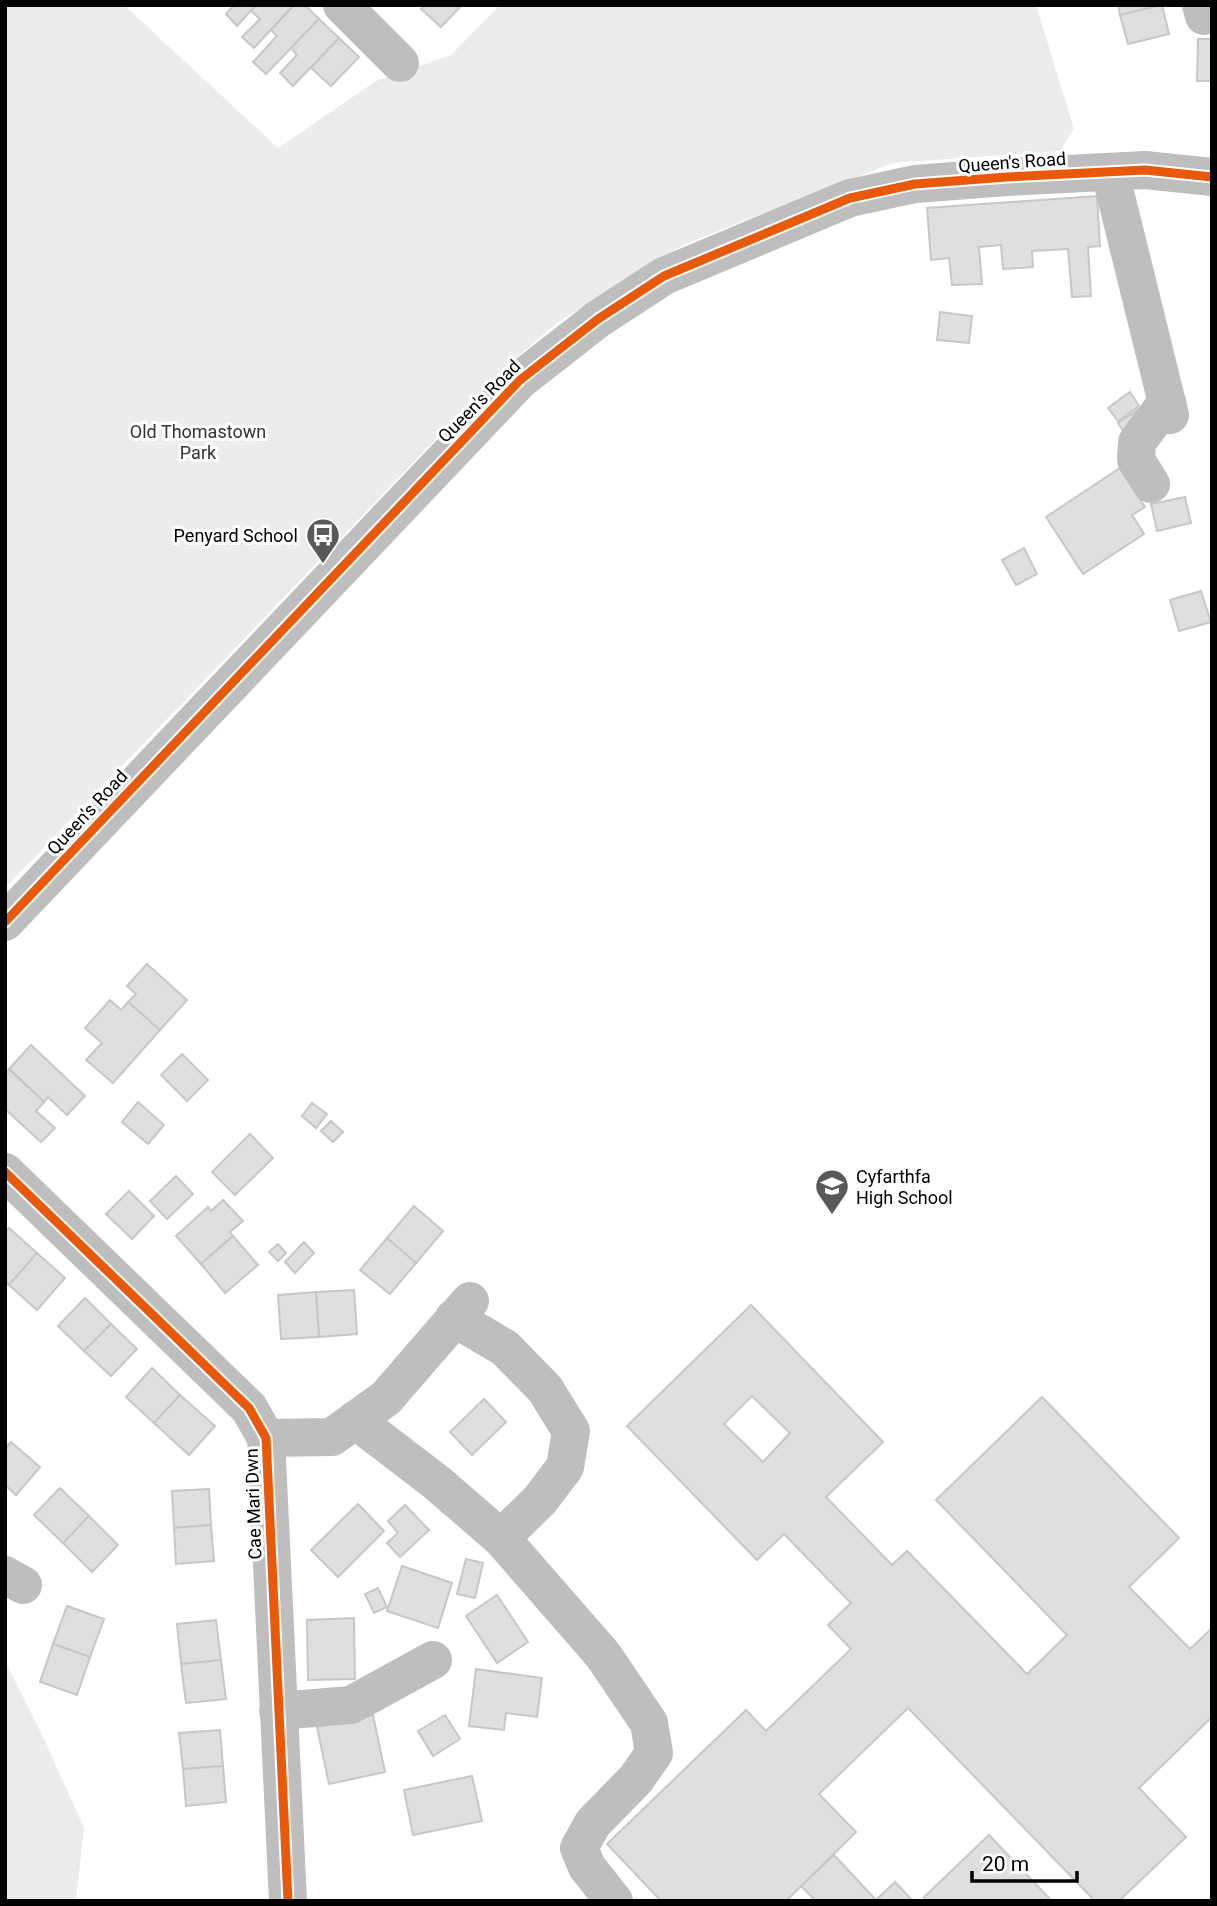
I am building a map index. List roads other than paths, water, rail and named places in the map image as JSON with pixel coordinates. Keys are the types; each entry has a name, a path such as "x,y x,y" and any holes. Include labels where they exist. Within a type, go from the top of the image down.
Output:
{"street":[{"path":"342,5 400,62"},
{"name":"Queen's Road","path":"5,922 520,380 598,319 664,276 850,198 915,184 1145,170 1212,177"},
{"path":"1110,172 1168,409 1137,442 1136,460 1151,484"},
{"name":"Cae Mari Dwn","path":"5,1172 249,1408 266,1438 288,1901"},
{"path":"266,1438 332,1437 386,1398 462,1310 505,1348 544,1389 571,1431 565,1467 540,1500 501,1538"},
{"path":"355,1420 436,1482 501,1538 603,1655 649,1723 654,1753 636,1779 593,1823 579,1848 587,1867 614,1901"},
{"path":"278,1711 351,1705 433,1660"}],"place":[{"name":"Penyard School","path":"323,565"},
{"name":"Cyfarthfa High School","path":"832,1216"}],"park label":[{"name":"Old Thomastown Park","path":"198,441"}]}
